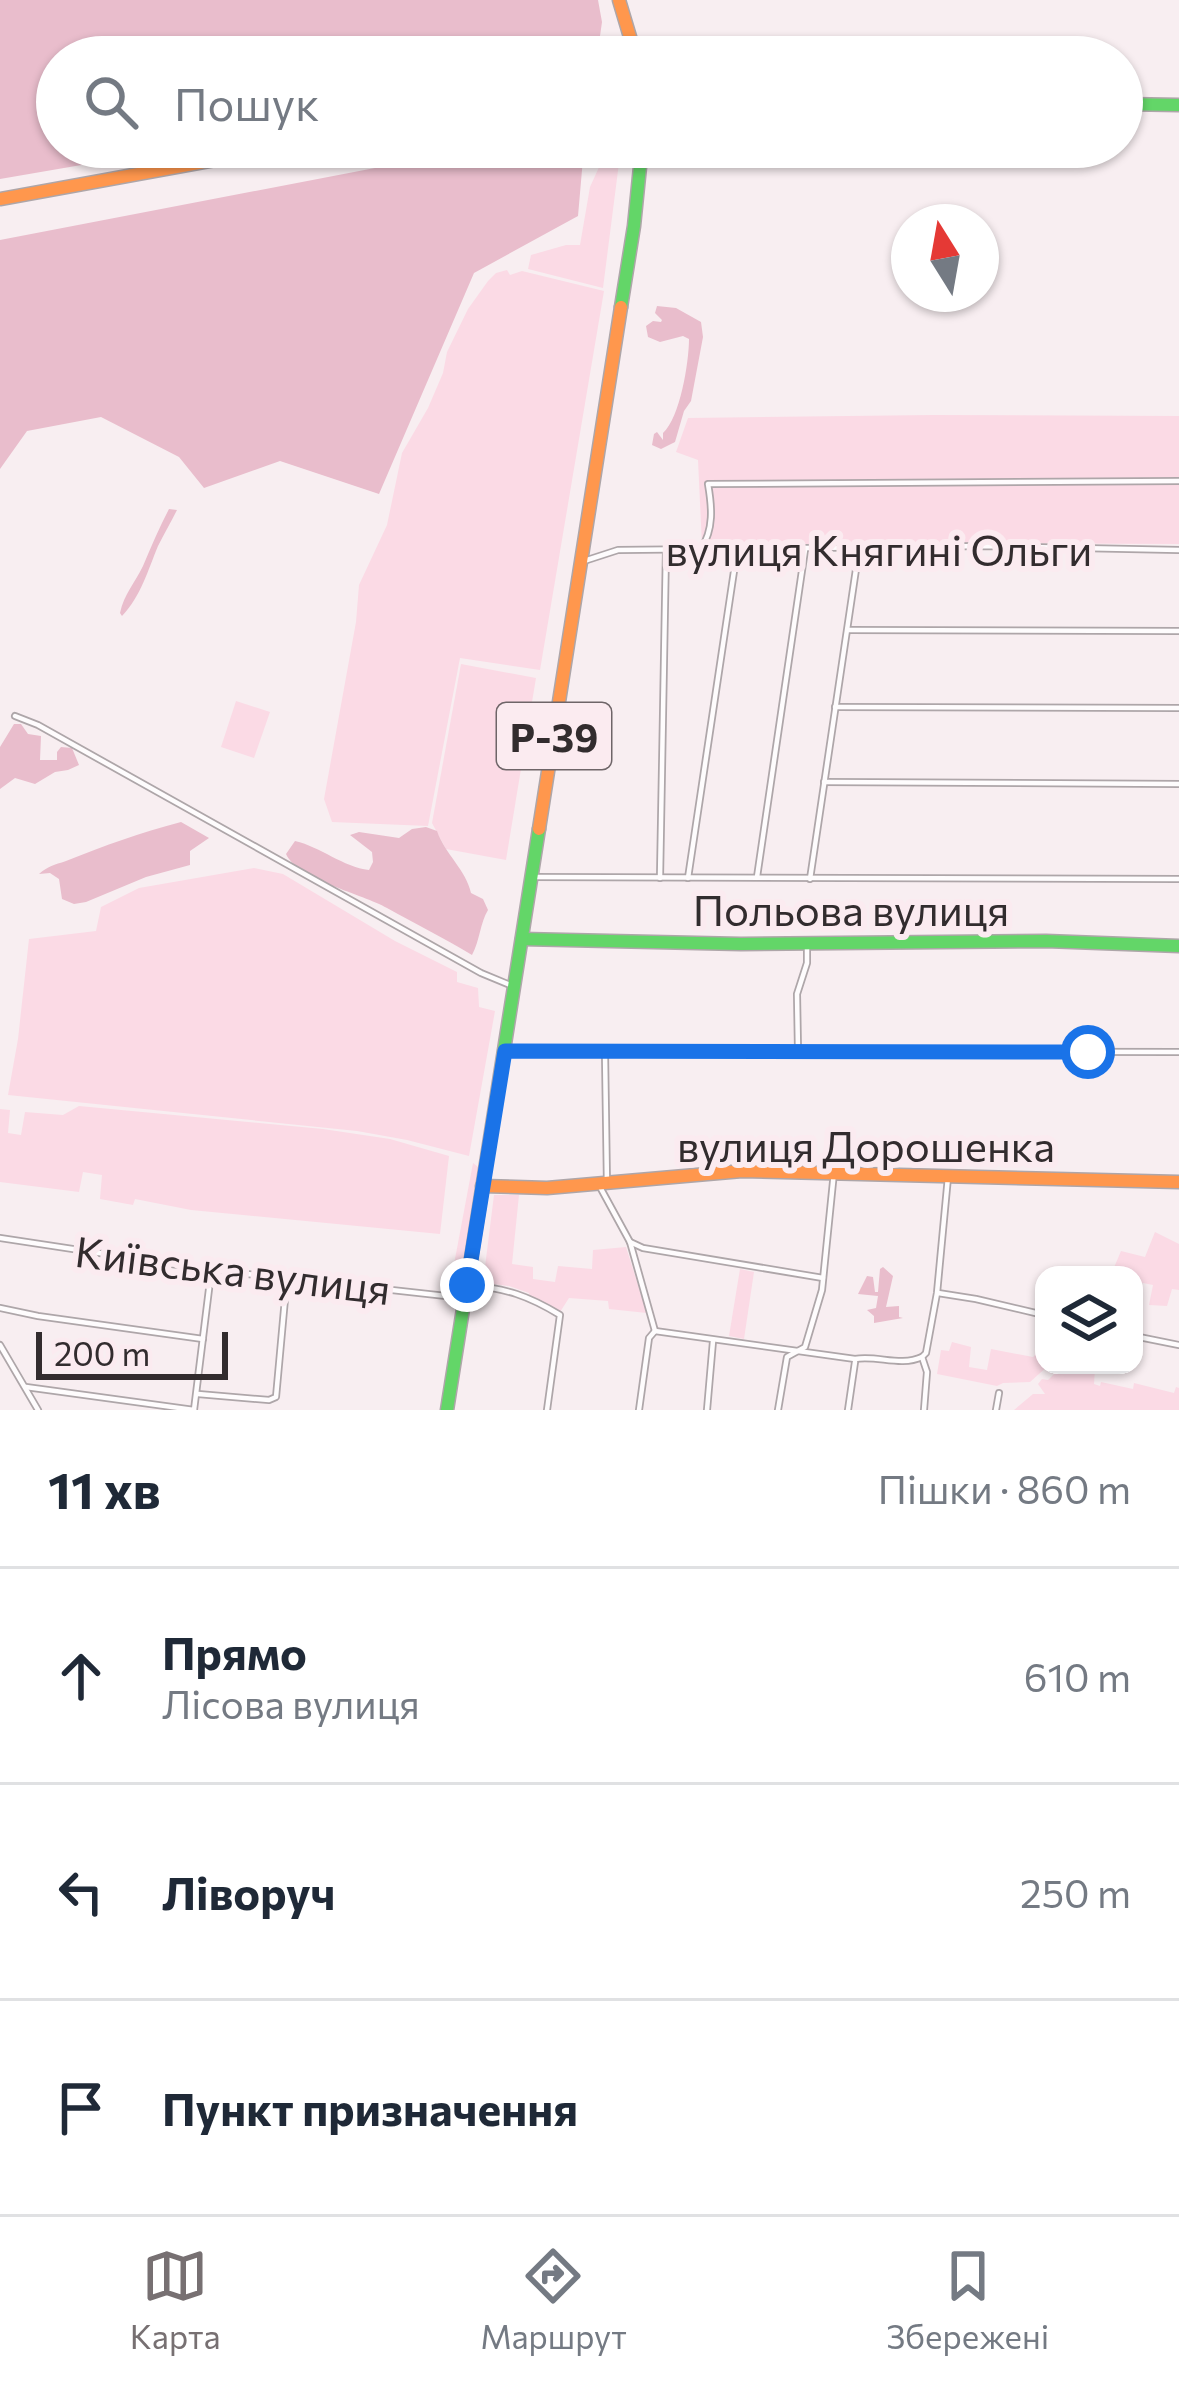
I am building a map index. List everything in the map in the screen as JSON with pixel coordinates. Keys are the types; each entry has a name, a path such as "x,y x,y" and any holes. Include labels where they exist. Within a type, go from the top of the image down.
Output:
{"main road":[{"path":"620,0 630,36"},
{"path":"1143,104 1179,105"},
{"path":"0,199 171,168"},
{"name":"Р-39","path":"447,1410 470,1289 640,168"},
{"name":"Польова вулиця","path":"522,939 1179,946"},
{"name":"вулиця Дорошенка","path":"482,1186 603,1186 716,1172 1179,1182"}],"street":[{"path":"701,549 711,523 708,484 1179,481"},
{"name":"вулиця Княгині Ольги","path":"581,562 606,552 666,549 985,546 1179,550"},
{"path":"660,878 666,549"},
{"path":"688,878 737,549"},
{"path":"810,879 860,549"},
{"path":"757,878 805,550"},
{"path":"848,630 1179,631"},
{"path":"835,707 1179,708"},
{"path":"15,716 481,973 515,987"},
{"path":"824,782 1179,784"},
{"path":"532,877 1179,879"},
{"path":"798,1050 797,994 807,945"},
{"path":"505,1051 1179,1052"},
{"path":"604,1051 608,1161 603,1186 630,1242 655,1331"},
{"path":"778,1410 788,1357 805,1347 823,1290 834,1172"},
{"path":"655,1331 855,1359 908,1363 922,1357 937,1293 947,1177"},
{"name":"Київська вулиця","path":"0,1238 211,1270 506,1288 560,1315 547,1410"},
{"path":"630,1242 823,1278"},
{"path":"26,1387 194,1410 211,1270"},
{"path":"198,1394 274,1399 279,1389 287,1277"},
{"path":"937,1293 1035,1314"},
{"path":"0,1308 203,1339"},
{"path":"639,1410 649,1338 655,1331"},
{"path":"1143,1338 1179,1345"},
{"path":"707,1410 713,1341"},
{"path":"0,1345 38,1410"},
{"path":"922,1357 927,1372 924,1410"},
{"path":"848,1410 855,1359"},
{"path":"996,1410 999,1393"}],"shaded area":[{"path":"0,0 598,0 600,36 36,36 36,168 64,168 0,179"},
{"path":"375,168 582,168 578,216 474,273 379,494 280,461 204,488 179,457 101,417 27,431 0,469 0,240"},
{"path":"599,168 618,168 603,288 528,269 531,255 580,245 590,187"},
{"path":"507,270 510,275 522,271 604,291 540,670 460,658 428,826 332,822 324,799 359,585 387,525 402,453 428,408 447,352 488,281"},
{"path":"657,306 676,308 701,322 703,337 691,401 675,442 661,449 652,445 654,434 663,440 679,403 689,339 683,336 660,342 648,337 646,326 662,320 655,313"},
{"path":"1179,416 1179,544 702,545 698,460 676,452 688,418"},
{"path":"169,509 177,510 122,616 124,600"},
{"path":"461,664 536,678 506,860 446,849 432,823"},
{"path":"236,701 270,712 254,758 221,747"},
{"path":"14,724 41,736 40,760 57,760 61,747 72,748 79,765 35,784 15,778 0,789 0,747"},
{"path":"181,822 209,838 190,851 190,865 74,904 62,899 59,879 50,873 39,874 51,866"},
{"path":"426,827 437,831 471,893 483,899 488,910 472,955 387,908 317,879 286,854 295,841 369,870 372,852 350,835 399,838"},
{"path":"254,868 283,874 457,972 457,982 478,988 479,1007 495,1011 469,1156 357,1131 8,1095 29,939 96,931 101,907 139,888"},
{"path":"79,1106 323,1129 390,1139 449,1156 440,1234 191,1210 135,1199 133,1205 100,1199 102,1175 83,1172 79,1192 0,1182 0,1109 10,1110 8,1133 21,1135 25,1112 63,1115"},
{"path":"473,1163 478,1167 461,1279 459,1290 451,1292 449,1291"},
{"path":"494,1195 519,1195 512,1264 533,1267 533,1279 555,1282 558,1266 592,1269 593,1250 626,1247 647,1313 609,1309 608,1301 569,1298 560,1312 529,1293 483,1283"},
{"path":"1155,1232 1179,1244 1179,1290 1172,1289 1167,1306 1149,1305 1153,1285 1143,1283 1143,1266 1115,1266 1121,1251 1145,1257"},
{"path":"883,1267 893,1276 886,1307 899,1306 903,1318 874,1323 867,1310 876,1308 878,1296 858,1294 867,1276 873,1277 878,1292"},
{"path":"740,1269 754,1272 744,1339 729,1336"},
{"path":"952,1342 971,1347 969,1367 987,1370 991,1349 1035,1355 1035,1374 1039,1374 1030,1382 997,1386 937,1374 941,1350 949,1351"},
{"path":"1054,1374 1095,1374 1094,1384 1100,1386 1101,1382 1133,1389 1134,1383 1174,1393 1176,1387 1179,1410 1014,1410 1033,1394 1045,1394 1038,1384"}],"traffic: fast":[{"path":"1143,104 1179,105"},
{"path":"621,307 640,168"},
{"path":"447,1410 539,829"},
{"path":"522,939 1179,946"}],"traffic: slow":[{"path":"619,0 630,36"},
{"path":"0,199 171,168"},
{"path":"539,829 621,307"},
{"path":"482,1186 547,1188 742,1171 1179,1182"}],"route":[{"path":"467,1285 505,1051 1088,1052"}]}
